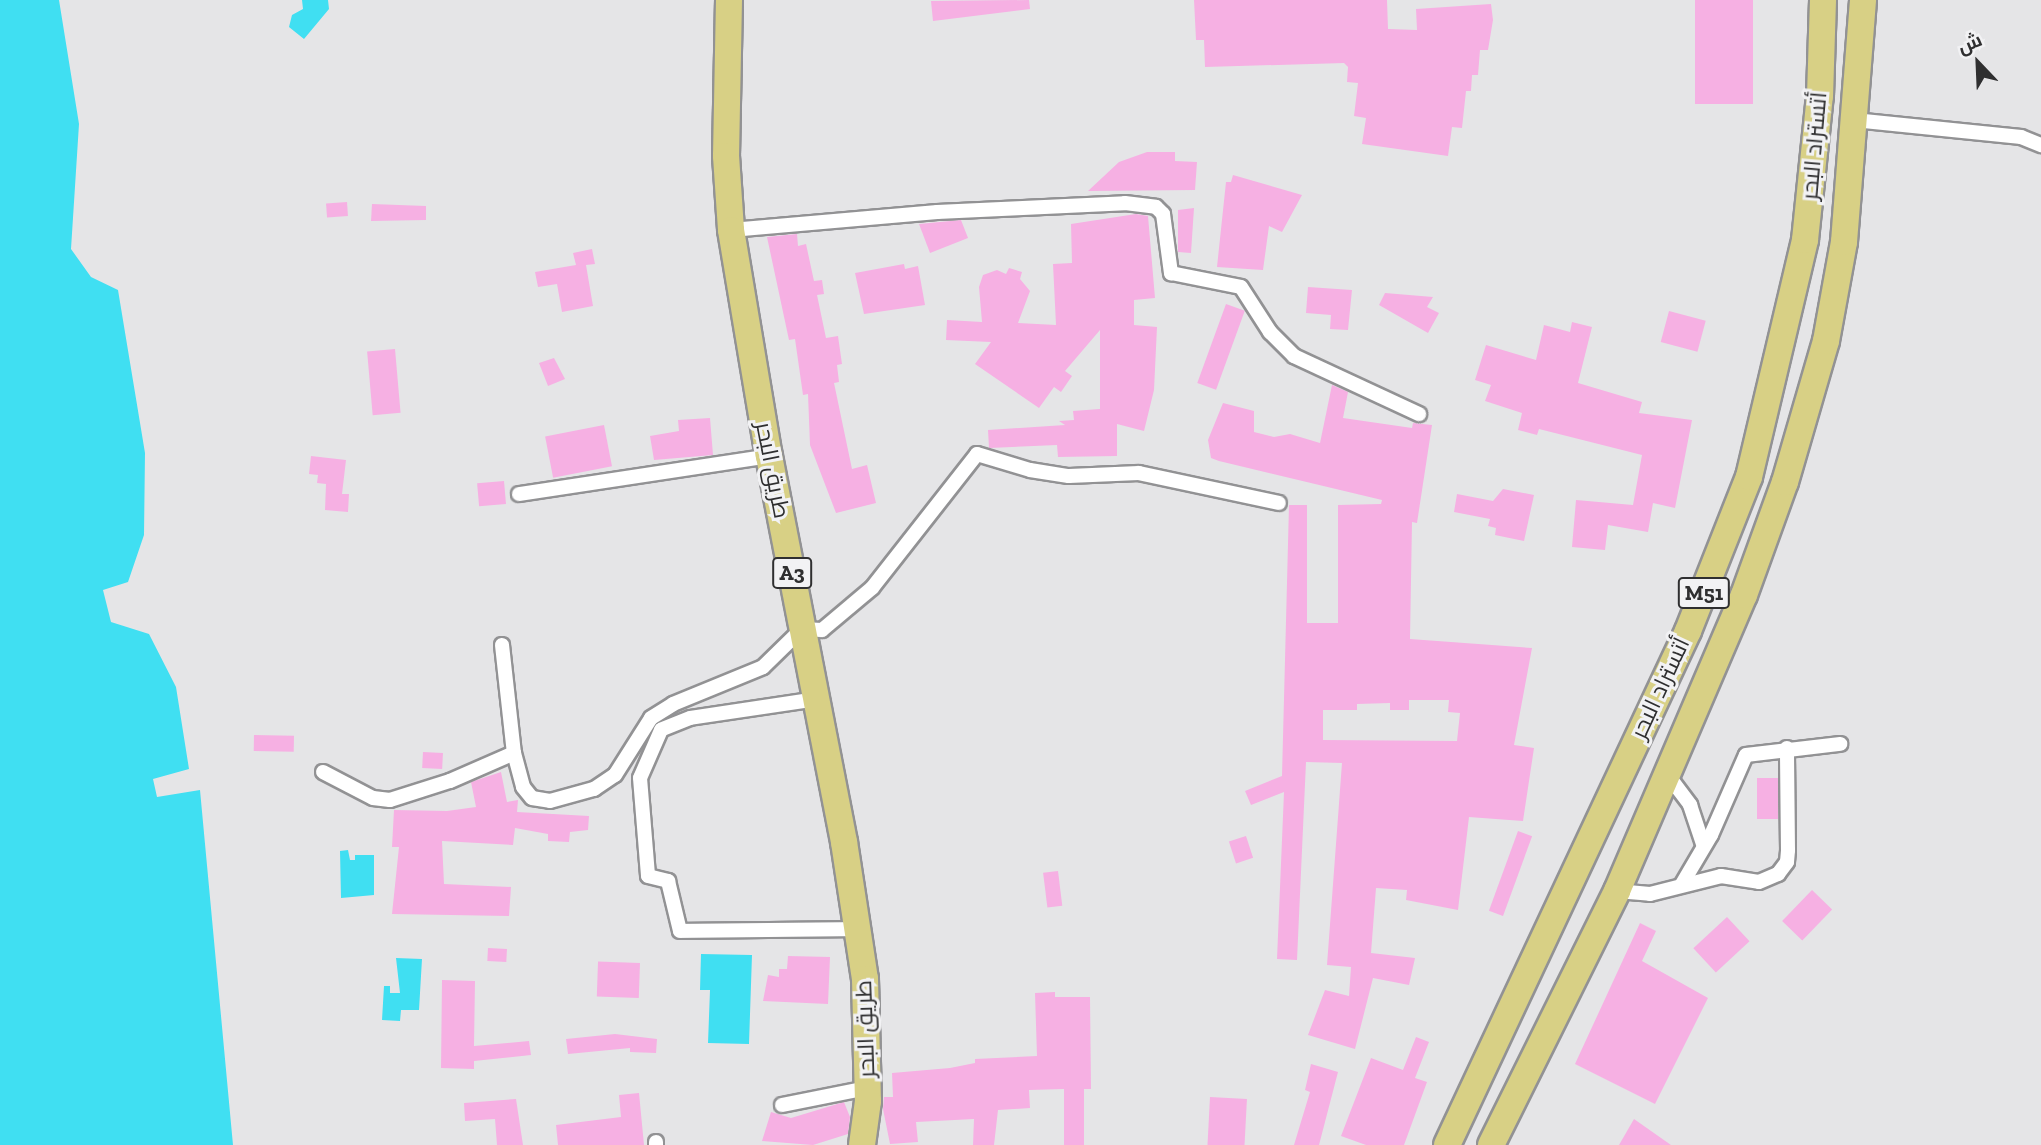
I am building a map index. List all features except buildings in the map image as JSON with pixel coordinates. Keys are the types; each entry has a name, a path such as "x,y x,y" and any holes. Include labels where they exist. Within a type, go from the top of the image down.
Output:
{"highway":[{"name":"طريق البحر","path":"729,0 726,156 731,230 769,456 817,699 865,979 867,1088 862,1145"},
{"name":"أتستراد البحر","path":"1447,1145 1688,631 1749,477 1805,240 1819,96 1823,0"},
{"name":"أتستراد البحر","path":"1491,1145 1617,891 1744,595 1785,482 1826,341 1844,242 1863,0"}],"street":[{"path":"1854,120 2021,137 2041,145"},
{"path":"731,230 937,212 1125,203 1156,207 1163,214 1171,273 1241,287 1269,332 1294,356 1419,414"},
{"path":"502,645 514,753 523,787 532,798 550,802 594,789 615,775 651,718 673,704 762,667 802,629 822,630 872,589 977,454 1030,470 1069,476 1139,473 1279,503"},
{"path":"519,494 594,486 769,456"},
{"path":"817,699 690,718 661,730 640,778 648,876 668,881 680,931 857,929"},
{"path":"1682,884 1703,844 1711,835 1739,762 1754,752 1840,744"},
{"path":"1617,891 1650,894 1721,876 1759,882 1779,874 1788,850 1787,748"},
{"path":"323,772 373,798 390,800 450,781 514,753"},
{"path":"1667,774 1690,805 1703,844"},
{"path":"782,1105 867,1088"}],"water":[{"path":"0,0 59,0 79,124 71,249 91,277 118,290 145,453 144,535 128,582 103,590 111,622 149,634 176,687 189,769 153,779 157,797 200,790 233,1145 0,1145"},
{"path":"302,0 328,0 329,9 304,39 289,27 292,15 303,9"},
{"path":"348,850 350,860 355,860 355,855 374,855 374,895 341,898 340,851"},
{"path":"701,954 752,955 749,1044 708,1043 710,990 700,990"},
{"path":"396,958 422,959 419,1010 401,1010 400,1021 382,1020 384,986 390,986 390,993 400,993"}]}
